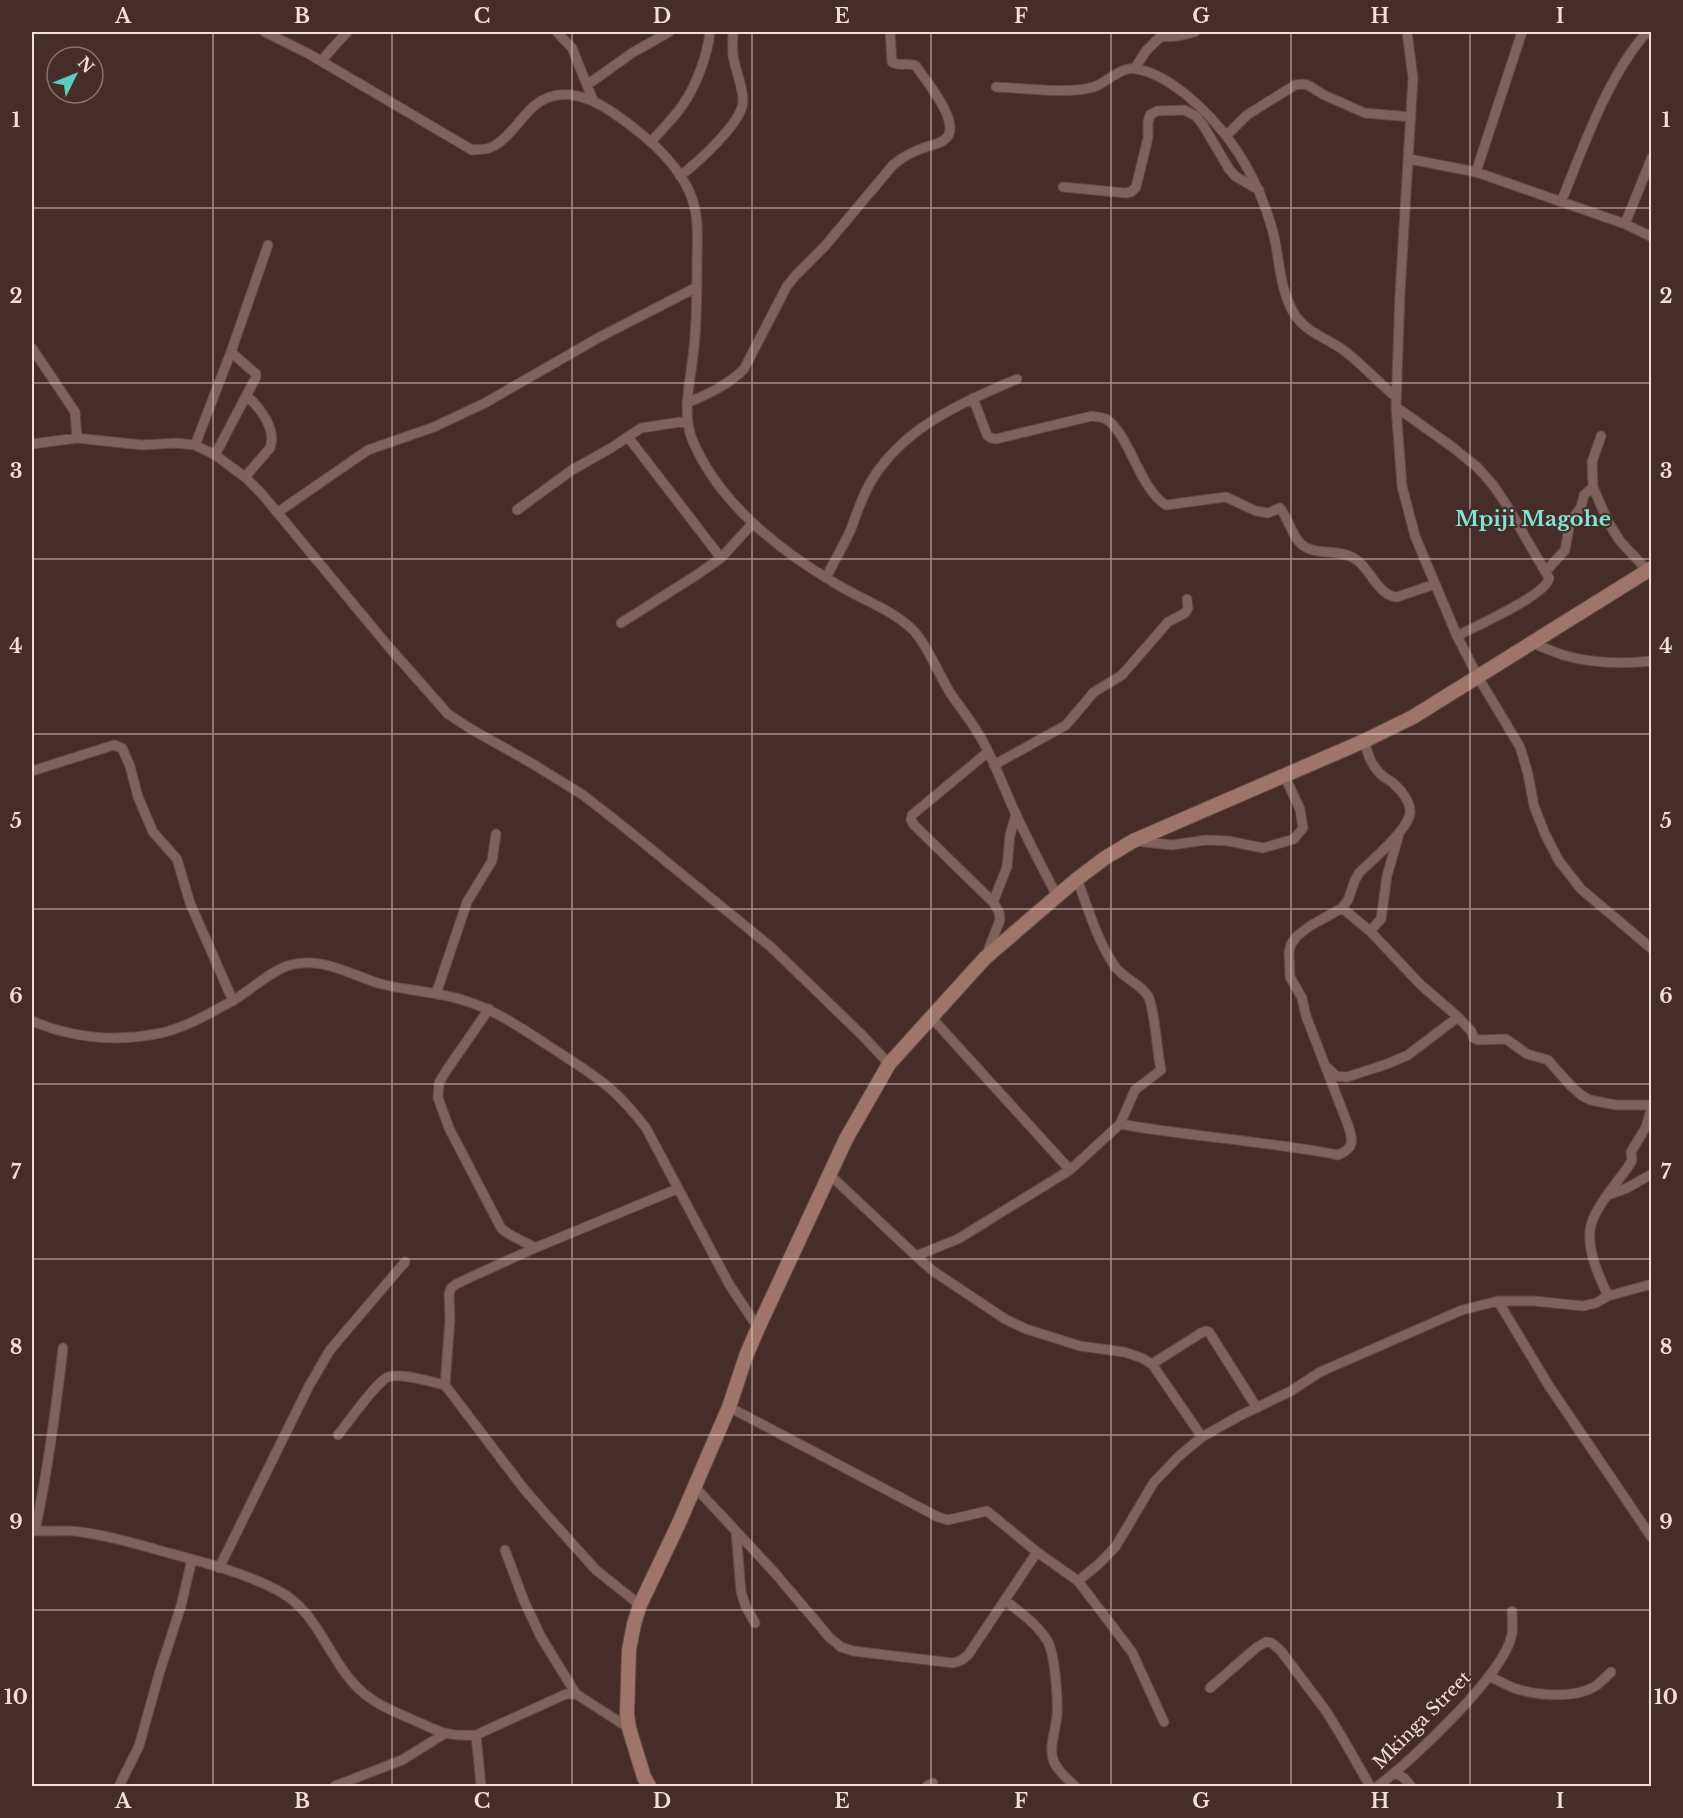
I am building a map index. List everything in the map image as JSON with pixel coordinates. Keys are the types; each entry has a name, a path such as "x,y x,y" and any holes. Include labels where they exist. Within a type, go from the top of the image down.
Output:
{"street":[{"path":"265,32 321,61 472,150 489,148 499,143 534,105 544,99 564,94 594,100 651,142 680,176 689,191 694,206 697,225 697,287 695,342 687,403 687,421 692,439 708,470 752,524 786,551 826,578 888,612 911,628 919,637 950,692 979,734 1057,896"},
{"path":"321,61 347,32"},
{"path":"557,32 572,48 594,100"},
{"path":"587,85 632,53 669,32"},
{"path":"651,142 681,107 693,88 703,62 710,32"},
{"path":"680,176 702,157 741,113 743,101 732,52 733,32"},
{"path":"687,403 736,378 744,369 791,281 825,246 893,165 904,155 943,141 949,134 950,126 943,106 915,66 896,65 892,62 890,32"},
{"path":"1135,68 1146,51 1160,37 1195,32"},
{"path":"1407,32 1413,78 1412,117 1400,293 1396,402 1402,486 1415,536 1457,636 1478,677 1520,747 1534,806 1559,861 1581,889 1652,949"},
{"path":"1476,172 1522,32"},
{"path":"1561,202 1590,131 1616,77 1647,32"},
{"path":"996,87 1078,90 1094,87 1123,70 1135,68 1172,84 1199,105 1227,135 1249,169 1259,190 1273,232 1286,297 1294,313 1306,327 1343,350 1396,402 1477,467 1506,504 1546,570 1549,582 1534,595 1457,636"},
{"path":"1227,135 1247,115 1294,85 1302,84 1365,113 1412,117"},
{"path":"1063,187 1131,192 1136,186 1148,138 1150,115 1157,111 1184,110 1196,116 1203,124 1235,176 1259,190"},
{"path":"1625,224 1652,157"},
{"path":"1409,159 1476,172 1625,224 1652,237"},
{"path":"195,445 231,352 268,245"},
{"path":"278,512 368,450 434,427 485,403 598,338 697,287"},
{"path":"32,348 75,412 77,438"},
{"path":"215,456 253,386 256,374 231,352"},
{"path":"826,578 850,531 863,496 887,460 916,431 939,415 1017,379"},
{"path":"245,477 272,443 264,414 247,396"},
{"path":"973,398 987,435 991,438 996,439 1092,416 1106,419 1118,430 1138,469 1160,502 1166,506 1226,496 1256,511 1268,513 1280,508 1303,546 1313,550 1336,551 1358,560 1384,592 1391,597 1435,584"},
{"path":"517,510 572,470 641,428 687,421"},
{"path":"649,1786 629,1728 627,1714 629,1650 640,1605 679,1523 729,1407 758,1328 846,1138 889,1064 985,958 1105,858 1133,841 1364,741 1413,717 1650,570 1620,541 1608,522 1593,487 1592,462 1601,436"},
{"path":"628,437 721,558"},
{"path":"32,444 77,438 142,445 176,442 195,445 245,477 278,512 448,714 583,795 624,827 771,947 889,1064"},
{"path":"1546,570 1565,550 1570,522 1581,507 1584,495 1593,487"},
{"path":"621,623 721,558 752,524"},
{"path":"994,765 1066,725 1094,692 1122,675 1168,622 1185,613 1188,608 1187,599"},
{"path":"1532,643 1564,655 1587,659 1652,661"},
{"path":"1120,1124 1211,1138 1266,1142 1338,1155 1351,1145 1352,1138 1306,1016 1302,998 1290,977 1289,952 1297,936 1342,908 1348,900 1359,873 1400,832 1408,819 1410,812 1408,803 1401,790 1372,764 1364,741"},
{"path":"32,771 114,745 122,748 130,766 138,797 153,832 177,859 190,903 233,1000"},
{"path":"985,958 1000,920 999,912 993,902 911,820 912,815 988,752"},
{"path":"1133,841 1172,845 1206,840 1228,841 1263,848 1294,839 1303,828 1300,809 1284,775"},
{"path":"993,902 1007,867 1010,835 1016,814"},
{"path":"1370,931 1381,919 1387,876 1400,832"},
{"path":"436,994 467,902 492,861 496,834"},
{"path":"916,1256 958,1239 1070,1170 1120,1124 1135,1090 1161,1070 1151,1003 1142,989 1117,970 1113,964 1096,930 1077,879"},
{"path":"1342,908 1370,931 1420,985 1458,1017 1471,1031 1474,1038 1478,1040 1506,1039 1527,1054 1548,1060 1571,1086 1590,1100 1616,1105 1652,1106 1646,1127 1631,1152 1630,1164 1606,1196 1592,1222 1591,1243 1596,1269 1608,1296"},
{"path":"32,1021 66,1032 93,1037 119,1037 162,1032 196,1020 287,966 303,963 330,966 378,983 465,1000 489,1009 592,1075 613,1091 646,1128 729,1284 758,1328"},
{"path":"489,1009 439,1083 438,1098 449,1128 501,1228 535,1248"},
{"path":"931,1017 1070,1170"},
{"path":"1326,1066 1336,1076 1347,1077 1387,1064 1408,1055 1458,1017"},
{"path":"829,1174 933,1271 1005,1319 1026,1329 1080,1346 1124,1352 1152,1364 1202,1437"},
{"path":"1606,1196 1627,1188 1652,1174"},
{"path":"640,1605 596,1570 552,1521 524,1489 445,1385 450,1319 449,1294 451,1288 458,1283 677,1189"},
{"path":"219,1568 303,1397 330,1350 405,1262"},
{"path":"1078,1581 1116,1546 1154,1482 1179,1456 1202,1437 1291,1391 1320,1372 1462,1310 1498,1301 1534,1301 1583,1306 1596,1303 1608,1296 1652,1284"},
{"path":"1498,1301 1549,1386 1652,1538"},
{"path":"1152,1364 1201,1333 1209,1332 1257,1408"},
{"path":"63,1348 55,1421 44,1489 33,1530 80,1531 115,1538 192,1559 267,1585 292,1598 306,1611 346,1674 361,1691 379,1705 444,1734 476,1735 566,1694 576,1694"},
{"path":"339,1436 378,1384 388,1377 399,1376 445,1385"},
{"path":"729,1407 938,1517 948,1520 987,1510 1036,1552 1078,1581 1132,1652 1164,1722"},
{"path":"694,1486 774,1572 830,1638 841,1647 853,1651 952,1663 960,1661 968,1655 1036,1552"},
{"path":"736,1530 741,1592 755,1623"},
{"path":"505,1550 537,1628 576,1694 629,1728"},
{"path":"119,1786 139,1746 181,1606 192,1559"},
{"path":"1005,1600 1039,1630 1052,1650 1057,1714 1052,1752 1054,1762 1075,1786"},
{"name":"Mkinga Street","path":"1378,1786 1395,1773 1464,1706 1489,1676 1505,1653 1512,1635 1512,1611"},
{"path":"1210,1688 1257,1647 1266,1642 1272,1642 1326,1711 1370,1786"},
{"path":"1489,1676 1514,1688 1561,1695 1596,1686 1611,1672"},
{"path":"335,1786 402,1760 444,1734"},
{"path":"476,1735 481,1786"},
{"path":"1395,1773 1411,1786"}],"district":[{"name":"Mpiji Magohe","path":"1533,519"}]}
